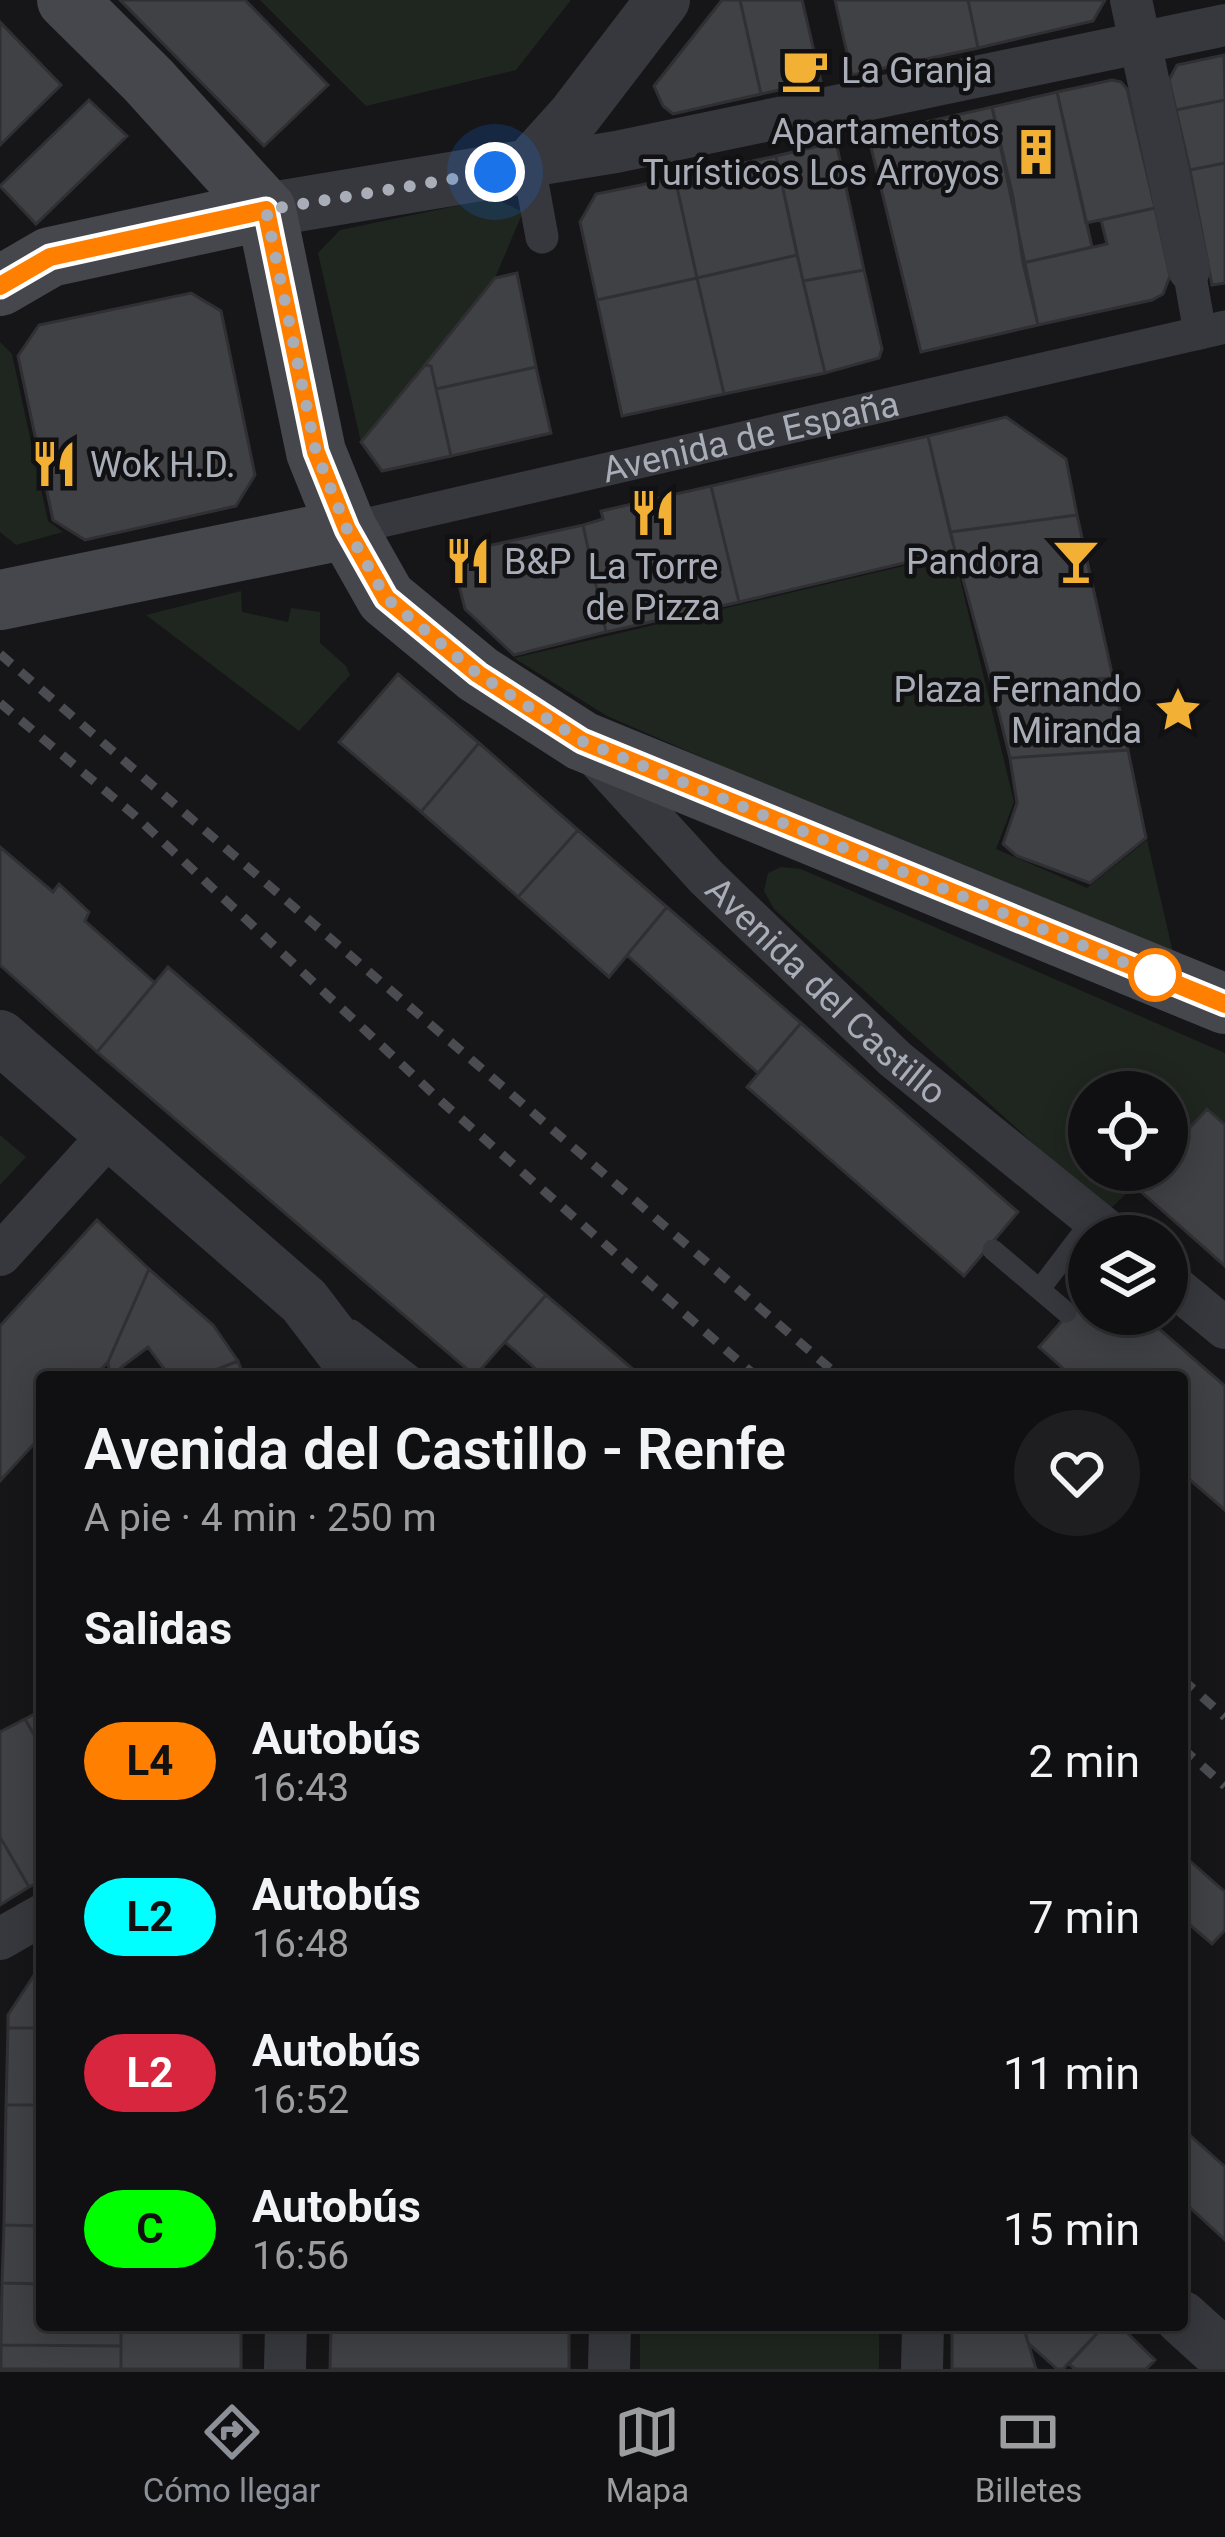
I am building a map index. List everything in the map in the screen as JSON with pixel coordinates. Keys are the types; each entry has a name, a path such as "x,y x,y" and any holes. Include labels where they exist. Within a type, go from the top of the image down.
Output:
{"main road":[{"path":"0,286 50,257 266,210 148,80 67,0"},
{"name":"Avenida del Castillo","path":"266,210 316,452 347,529 386,598 478,674 582,741 1220,999"},
{"path":"316,452 302,501 274,545 326,564 386,598"},
{"name":"Avenida de España","path":"0,600 347,529"}],"street":[{"path":"529,166 575,115 663,0"},
{"path":"1131,0 1189,270 1212,330"},
{"path":"266,210 616,152 1225,25"},
{"path":"529,166 542,237"},
{"name":"Avenida de España","path":"347,529 1212,330"},
{"name":"Avenida del Castillo","path":"582,741 706,877 895,1059 1089,1215"},
{"path":"0,1037 304,1300 357,1371"},
{"path":"0,1255 112,1132"},
{"path":"260,1262 316,1371"},
{"path":"1188,1297 1225,1328"},
{"path":"0,1939 36,1919"},
{"path":"1188,2323 1225,2357"},
{"path":"285,2369 286,2331"},
{"path":"609,2369 610,2331"},
{"path":"922,2369 923,2331"}],"lane":[{"path":"993,1250 1066,1312"},
{"path":"1040,1289 1068,1262"},
{"path":"304,1300 405,1371"}],"shaded area":[{"path":"260,0 571,0 516,70 366,106"},
{"path":"494,198 523,212 495,278 361,442 318,253 340,230"},
{"path":"0,342 12,354 48,521 63,532 16,545 0,532"},
{"path":"954,554 1014,802 996,849 1087,888 1147,840 1178,974 1032,901 607,716 514,658"},
{"path":"241,591 242,612 288,622 291,608 320,612 320,643 350,675 299,731 146,615"},
{"path":"781,867 801,869 1225,1053 1225,1125 1207,1109 1188,1130 1188,1071 1068,1071 1068,1175 774,909 764,891 768,873"},
{"path":"0,1135 26,1157 0,1185"},
{"path":"1086,1191 1129,1191 1108,1211"},
{"path":"640,2331 879,2331 879,2369 640,2369"}],"building":[{"path":"120,0 245,0 328,85 264,146"},
{"path":"722,0 740,0 761,94 673,114 663,106 654,86"},
{"path":"740,0 802,0 821,81 761,94"},
{"path":"835,0 968,0 978,48 852,75"},
{"path":"968,0 1105,0 1093,21 978,48"},
{"path":"0,22 61,85 0,145"},
{"path":"1224,55 1225,100 1176,110 1169,80 1177,65"},
{"path":"1112,80 1127,89 1155,208 1086,223 1057,92"},
{"name":"Apartamentos Turísticos Los Arroyos","path":"1057,92 1092,247 1023,263 992,107"},
{"path":"89,100 127,136 36,224 0,186"},
{"path":"1225,100 1225,163 1190,170 1176,110"},
{"path":"992,107 1038,325 921,352 868,135"},
{"path":"836,142 864,270 803,281 776,156"},
{"path":"776,156 797,255 697,278 675,178"},
{"path":"1225,163 1225,283 1212,285 1190,170"},
{"path":"675,178 697,278 597,300 580,222 596,194"},
{"path":"1155,208 1170,276 1163,294 1038,325 1023,263 1107,244 1101,220"},
{"path":"797,255 825,373 724,394 697,278"},
{"path":"864,270 882,349 879,358 825,373 803,281"},
{"path":"517,273 536,367 436,389 431,366 425,365 495,278"},
{"path":"697,278 724,394 622,416 597,300"},
{"path":"191,293 221,311 255,475 236,506 85,540 53,520 18,356 39,325"},
{"path":"425,365 431,366 451,456 382,471 361,442"},
{"path":"536,367 551,433 451,456 436,389"},
{"path":"1006,417 1066,459 1077,515 950,532 928,436"},
{"path":"928,436 955,551 739,602 711,486"},
{"path":"711,486 739,602 606,632 583,525 603,519 601,511"},
{"path":"1077,515 1113,678 992,685 950,532"},
{"path":"583,525 606,632 514,655 465,609 451,554"},
{"path":"398,674 479,743 421,812 339,742"},
{"path":"1113,678 1128,750 1010,758 992,685"},
{"path":"479,743 578,830 518,897 421,812"},
{"path":"1128,750 1146,838 1090,883 1017,856 1003,844 1017,803 1010,758"},
{"path":"578,830 667,907 609,977 518,897"},
{"path":"0,847 53,892 59,884 89,912 85,921 155,983 97,1052 0,965"},
{"path":"667,907 801,1023 758,1073 627,955"},
{"path":"168,967 546,1295 479,1371 469,1371 97,1052"},
{"path":"801,1023 1018,1212 964,1276 747,1087"},
{"path":"1207,1109 1225,1125 1225,1266 1188,1233 1188,1215 1168,1215 1141,1191 1188,1191 1188,1130"},
{"path":"97,1220 149,1269 108,1362 100,1371 36,1371 36,1442 0,1481 0,1326"},
{"path":"149,1269 213,1325 238,1361 213,1371 164,1371 148,1347 117,1371 109,1371 108,1362"},
{"path":"546,1295 635,1371 538,1371 505,1342"},
{"path":"1068,1314 1068,1335 1166,1335 1225,1386 1225,1510 1188,1478 1188,1371 1066,1371 1039,1347"},
{"path":"238,1361 242,1371 213,1371"},
{"path":"36,1713 36,1738 25,1719"},
{"path":"25,1719 36,1738 36,1883 29,1887 0,1837 0,1732"},
{"path":"0,1837 29,1887 0,1905"},
{"path":"1188,1859 1225,1892 1225,1930 1212,1944 1188,1923"},
{"path":"36,1972 36,2028 8,2028 8,2015"},
{"path":"8,2028 36,2028 36,2105 6,2105"},
{"path":"6,2105 36,2105 36,2226 4,2225"},
{"path":"1188,2133 1225,2167 1225,2240 1188,2206"},
{"path":"4,2225 36,2226 36,2284 2,2283"},
{"path":"2,2283 36,2284 36,2331 121,2331 121,2346 1,2345"},
{"path":"121,2331 241,2331 241,2369 121,2369"},
{"path":"331,2331 569,2331 569,2369 330,2369"},
{"path":"952,2331 1025,2331 1036,2369 952,2369"},
{"path":"1025,2331 1099,2331 1063,2369 1028,2343"},
{"path":"1099,2331 1125,2331 1155,2360 1146,2369 1075,2369 1069,2364"},
{"path":"1,2345 121,2346 121,2369 1,2369"}],"railway":[{"path":"0,654 833,1371"},
{"path":"0,703 133,814 442,1102 750,1371"},
{"path":"1188,1684 1225,1717"},
{"path":"1188,1753 1225,1786"}],"bus line":[{"name":"L4","path":"0,286 50,257 266,210 316,452 347,529 386,598 478,674 582,741 1225,1004"}],"place":[{"name":"La Granja","path":"805,70"},
{"name":"Apartamentos Turísticos Los Arroyos","path":"1036,152"},
{"name":"Wok H.D.","path":"54,464"},
{"name":"La Torre de Pizza","path":"653,513"},
{"name":"B&P","path":"468,561"},
{"name":"Pandora","path":"1076,561"},
{"name":"Plaza Fernando Miranda","path":"1178,710"}],"route":[{"path":"495,172 266,210 316,452 347,529 386,598 478,674 582,741 1155,975"}]}
